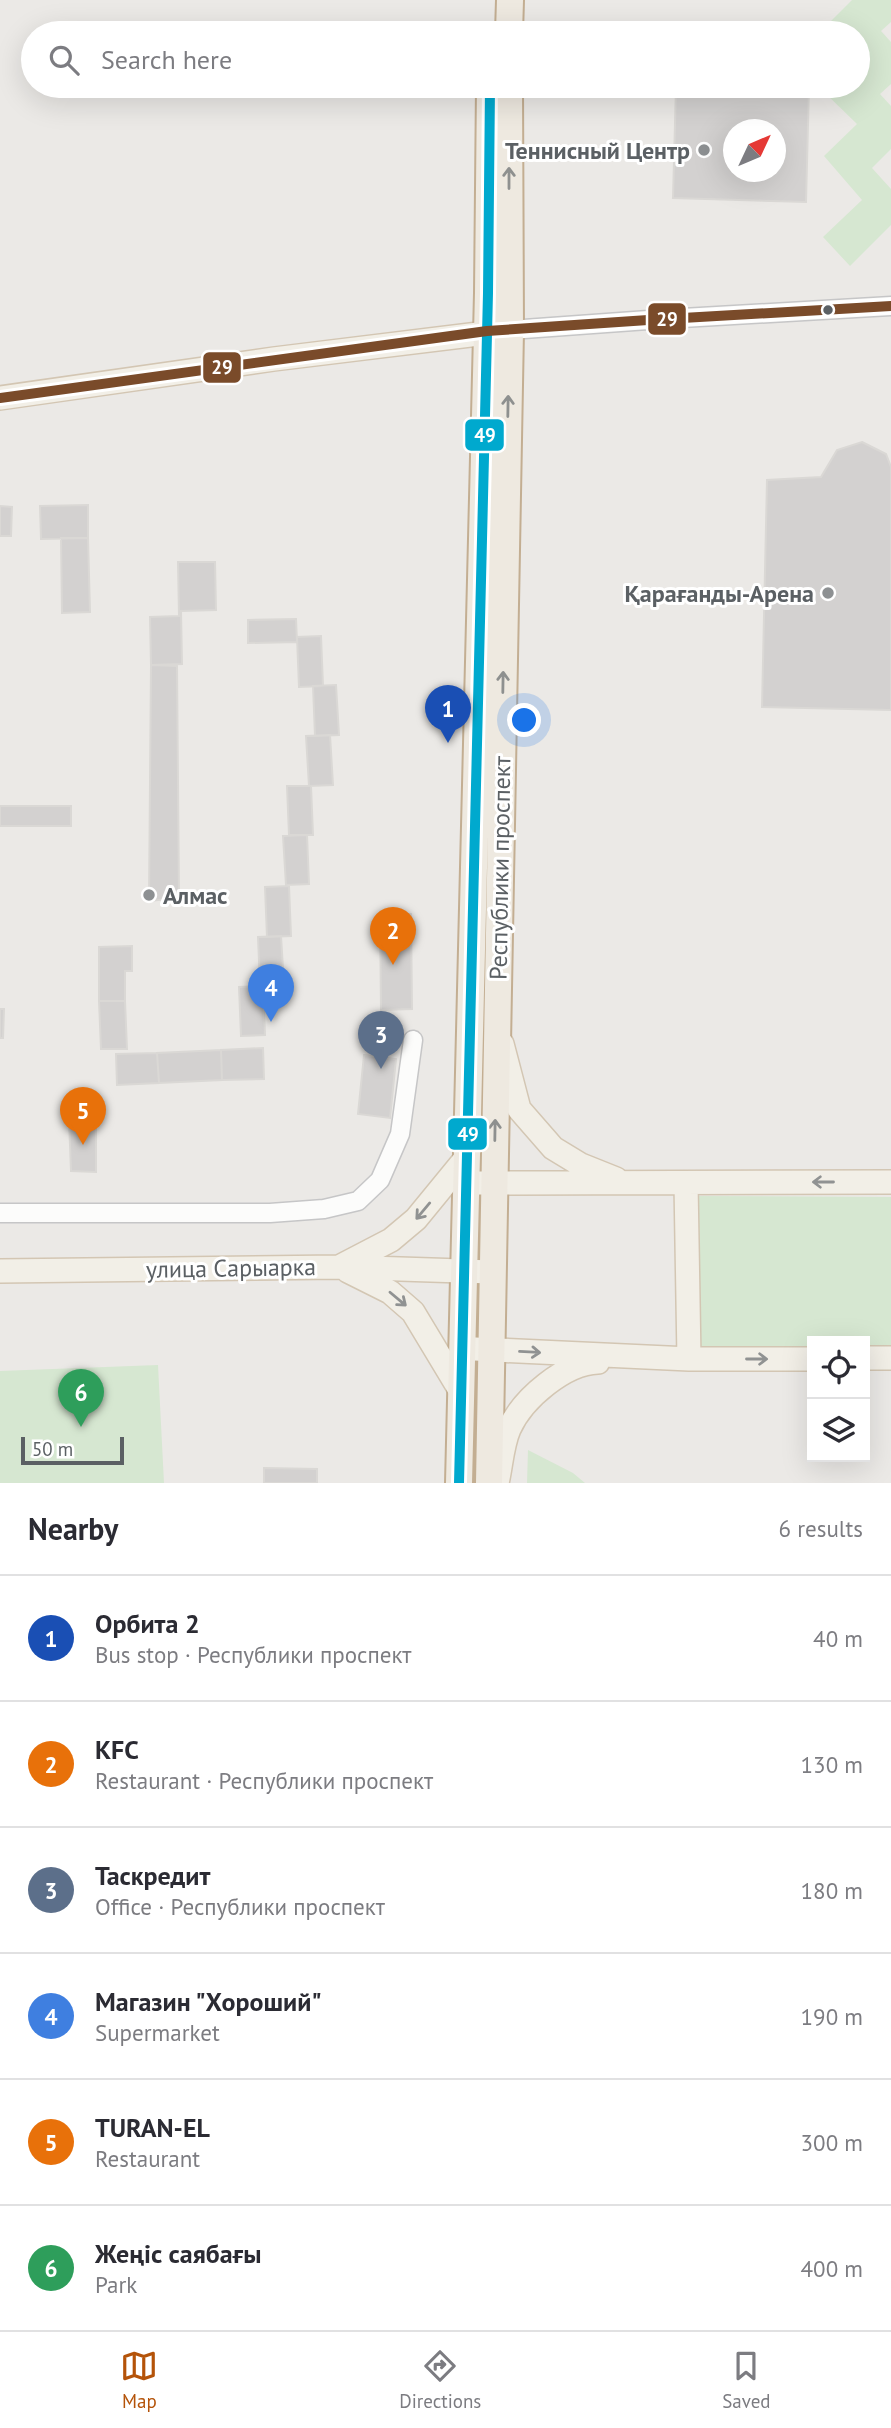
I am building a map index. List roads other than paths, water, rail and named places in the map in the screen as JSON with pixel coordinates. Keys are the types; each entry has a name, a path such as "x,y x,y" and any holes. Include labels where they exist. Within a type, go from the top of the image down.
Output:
{"highway":[{"path":"491,21 492,0"},
{"path":"509,21 510,0"},
{"name":"Республики проспект","path":"489,98 499,331 498,1025 489,1483"},
{"name":"Республики проспект","path":"458,1483 466,1170 509,98"}],"main road":[{"path":"0,398 499,331"},
{"path":"498,1025 519,1110 553,1148 581,1165 625,1183"},
{"path":"339,1267 391,1240 466,1170 494,1183 891,1182"},
{"path":"678,1359 686,1183"},
{"path":"339,1267 390,1292 413,1312 460,1390"},
{"name":"улица Сарыарка","path":"0,1271 339,1267 492,1272"},
{"path":"461,1349 678,1359"},
{"path":"870,1358 891,1358"},
{"path":"497,1483 509,1429 526,1404 555,1377 585,1363 678,1359 807,1359"}],"street":[{"path":"499,331 891,306"},
{"path":"0,1213 270,1213 324,1209 358,1201 380,1180 400,1135 413,1040"}],"place":[{"name":"Теннисный Центр","path":"704,150"},
{"name":"Қарағанды-Арена","path":"828,593"},
{"name":"Орбита 2","path":"448,743"},
{"name":"Алмас","path":"149,895"},
{"name":"KFC","path":"393,965"},
{"name":"Магазин \"Хороший\"","path":"271,1022"},
{"name":"Таскредит","path":"381,1069"},
{"name":"TURAN-EL","path":"83,1145"},
{"name":"Жеңіс саябағы","path":"81,1427"}]}
